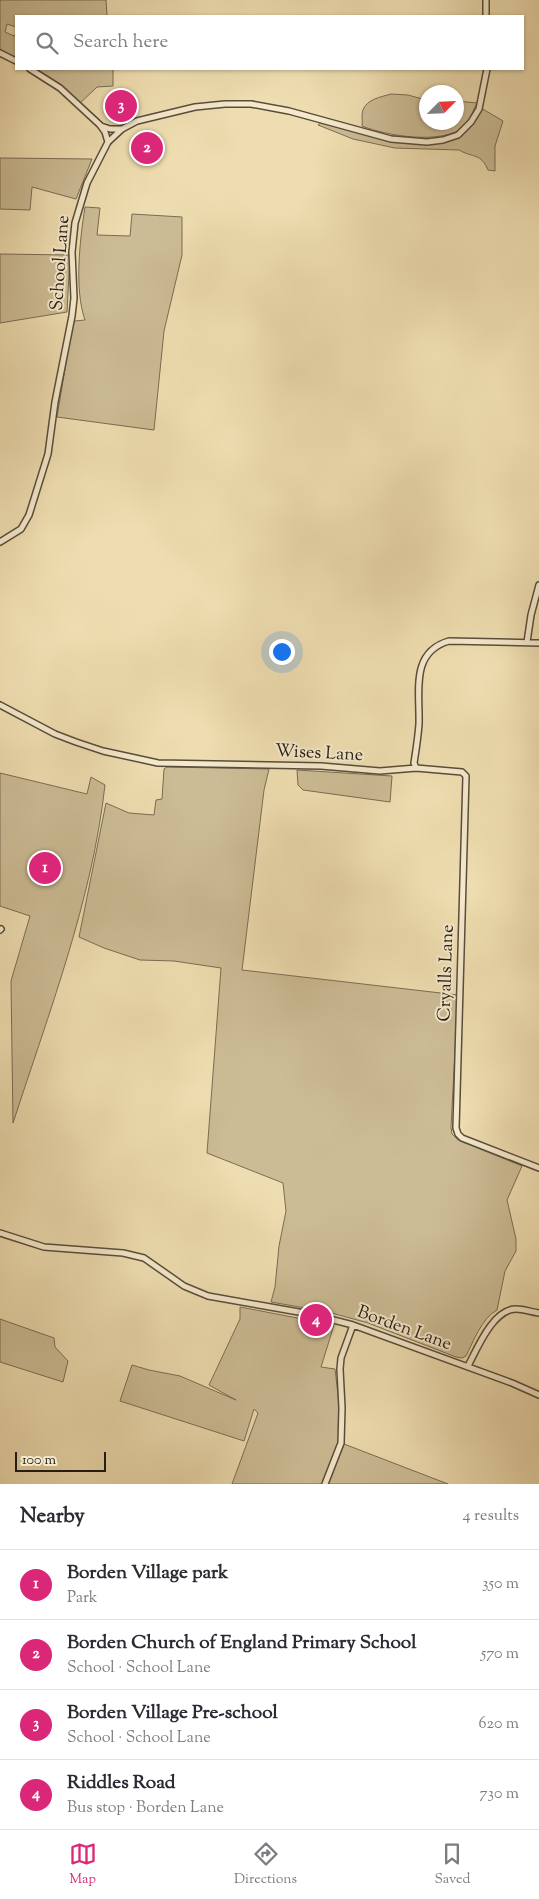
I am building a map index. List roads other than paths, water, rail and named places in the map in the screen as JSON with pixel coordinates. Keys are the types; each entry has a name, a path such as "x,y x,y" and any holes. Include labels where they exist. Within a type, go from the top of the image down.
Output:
{"street":[{"path":"486,0 486,15"},
{"path":"0,53 15,60"},
{"path":"32,70 60,88 100,125 105,132 108,142"},
{"name":"School Lane","path":"0,542 21,529 29,515 48,454 55,402 72,316 74,298 72,252 75,223 87,183 108,142 122,129 137,121 195,107 225,104 251,104 289,111 392,139 427,142 443,140 458,135 472,122 479,109 487,70"},
{"path":"100,125 110,129 122,129"},
{"path":"527,642 531,614 539,585"},
{"path":"416,768 414,763 419,725 419,678 426,655 437,644 449,641 539,643"},
{"name":"Wises Lane","path":"0,705 55,734 76,742 103,751 158,763 321,766 380,771 416,768"},
{"name":"Cryalls Lane","path":"416,768 462,772 466,776 456,1128 462,1138 539,1168"},
{"name":"Borden Lane","path":"0,1233 44,1247 123,1253 144,1258 184,1286 208,1296 310,1314 353,1325 468,1366 539,1395"},
{"path":"468,1366 485,1335 498,1317 517,1309 539,1313"},
{"path":"325,1484 341,1443 341,1358 353,1325"}],"place":[{"name":"Borden Village Pre-school","path":"121,106"},
{"name":"Borden Church of England Primary School","path":"147,148"},
{"name":"Borden Village park","path":"45,868"},
{"name":"Riddles Road","path":"316,1320"}]}
